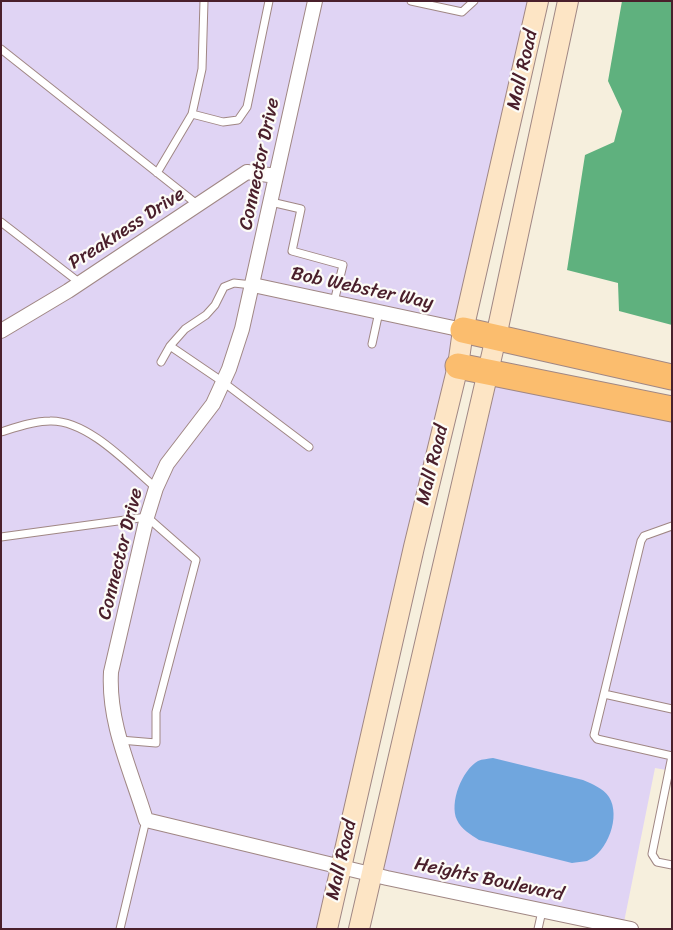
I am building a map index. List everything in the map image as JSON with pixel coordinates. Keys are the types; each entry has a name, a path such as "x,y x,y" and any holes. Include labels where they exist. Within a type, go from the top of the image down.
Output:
{"highway":[{"path":"463,330 672,377"},
{"path":"458,366 672,409"}],"main road":[{"name":"Mall Road","path":"327,929 458,366 463,330 538,1"},
{"name":"Mall Road","path":"359,929 488,373 568,1"}],"street":[{"name":"Connector Drive","path":"146,820 119,740 111,704 111,672 147,517 156,488 168,464 212,404 223,382 242,329 315,1"},
{"name":"Preakness Drive","path":"1,331 80,283 247,172 276,176"},
{"name":"Bob Webster Way","path":"253,285 463,330"},
{"path":"146,820 341,866"},
{"name":"Heights Boulevard","path":"341,866 631,929"}],"lane":[{"path":"158,172 192,114 202,69 204,1"},
{"path":"192,114 223,122 238,120 247,107 269,1"},
{"path":"411,1 462,12 474,1"},
{"path":"1,48 198,205"},
{"path":"271,202 301,209 292,251 343,265 334,302"},
{"path":"1,222 80,283"},
{"path":"161,362 170,346 185,330 206,315 215,305 224,288 234,283 253,285"},
{"path":"372,344 379,312"},
{"path":"170,346 223,382 309,447"},
{"path":"1,432 52,420 71,424 99,439 156,488"},
{"path":"1,537 147,517 196,560 156,712 156,743 119,740"},
{"path":"672,526 644,536 641,541 595,738 672,756 652,854 657,862 672,865"},
{"path":"604,694 672,709"},
{"path":"120,929 146,820"},
{"path":"538,929 542,911"}],"shaded area":[{"path":"1,1 538,1 327,929 1,929"},
{"path":"488,373 672,409 672,771 655,768 623,927 372,873"}],"green space":[{"path":"622,1 672,1 672,325 619,311 618,283 567,270 585,155 614,142 622,111 608,81"}],"water":[{"path":"493,758 583,780 604,791 609,797 614,814 610,833 601,850 587,861 572,863 479,840 466,832 457,820 455,813 458,788 472,765 480,760"}]}
